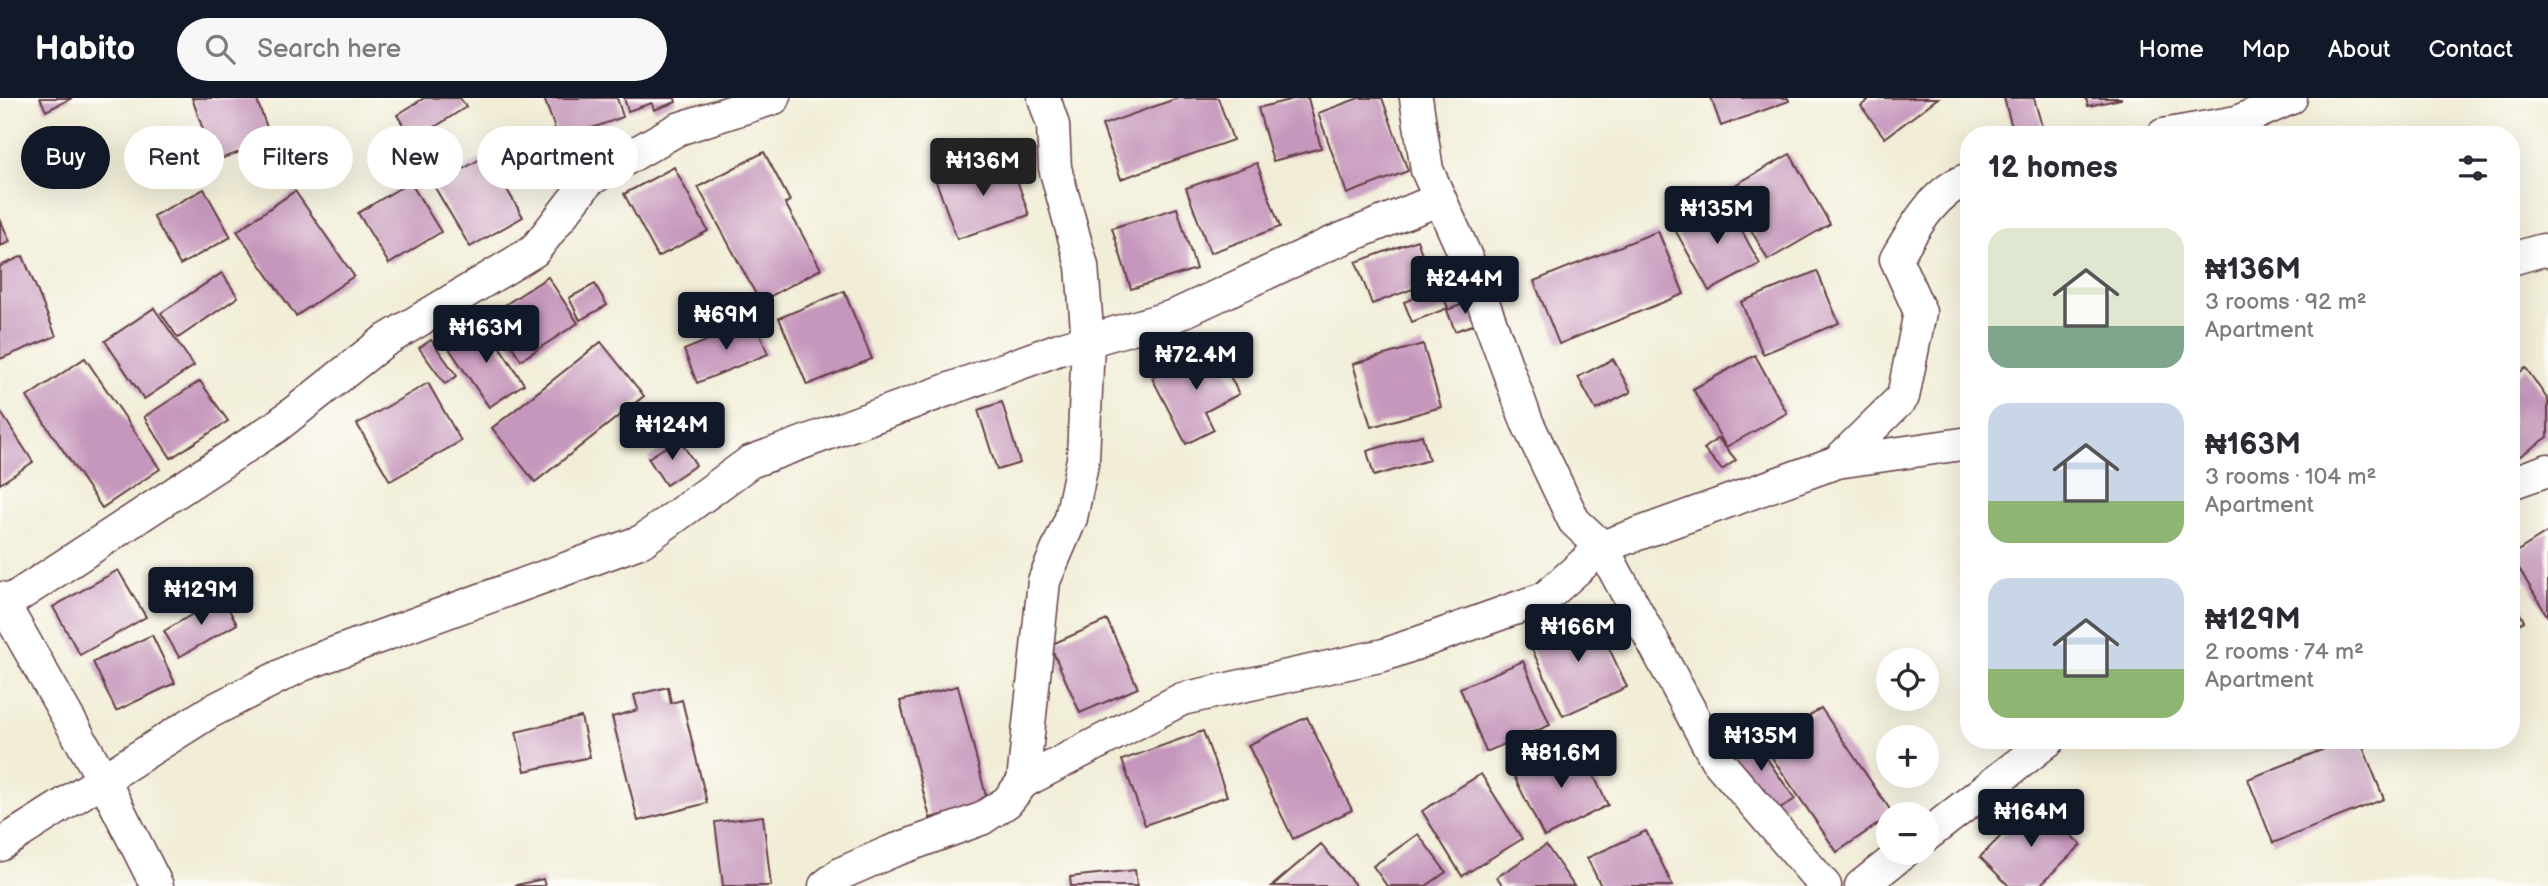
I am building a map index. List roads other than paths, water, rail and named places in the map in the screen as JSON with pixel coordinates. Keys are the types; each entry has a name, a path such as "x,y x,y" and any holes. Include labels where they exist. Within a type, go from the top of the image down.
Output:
{"street":[{"path":"156,886 104,780 2,601 277,426 383,342 534,250 589,180 678,129 774,98"},
{"path":"1023,782 1044,581 1071,518 1083,459 1088,342 1082,266 1055,168 1053,125 1044,98"},
{"path":"1416,98 1427,170 1469,264 1527,422 1574,521 1602,547 1716,759 1825,886"},
{"path":"2214,126 2237,122 2291,98"},
{"path":"1837,461 1903,397 1920,312 1896,259 1922,214 1960,182"},
{"path":"0,845 208,713 302,665 642,541 750,462 1059,349 1174,316 1327,245 1440,200"},
{"path":"2520,256 2548,251"},
{"path":"825,886 842,873 890,852 981,819 1007,802 1023,782 1182,699 1384,654 1545,598 1602,547 1837,461 1960,444"},
{"path":"2520,481 2548,470"},
{"path":"1939,826 2037,749"},
{"path":"1861,886 1888,865"}]}
